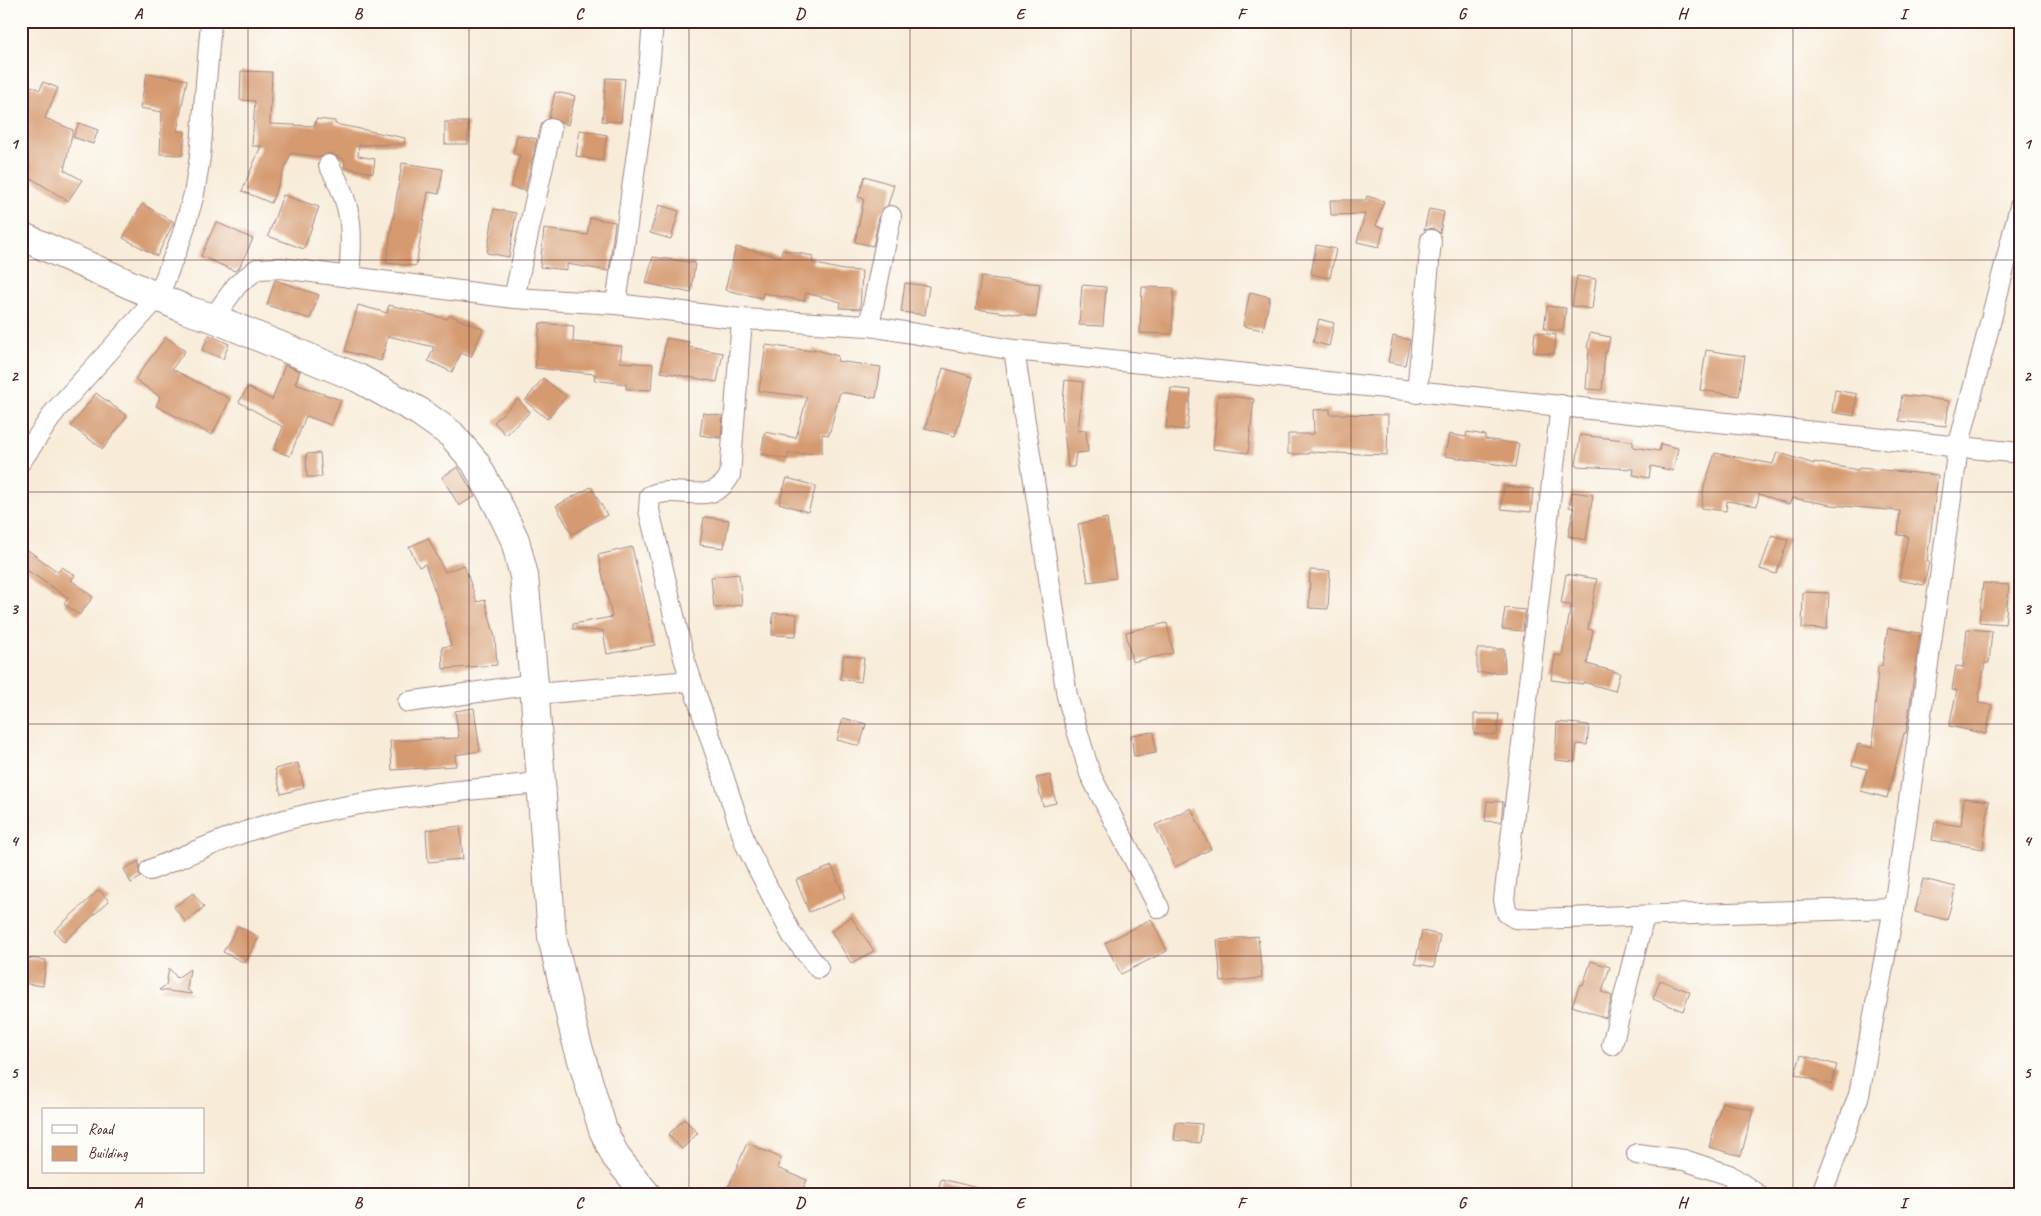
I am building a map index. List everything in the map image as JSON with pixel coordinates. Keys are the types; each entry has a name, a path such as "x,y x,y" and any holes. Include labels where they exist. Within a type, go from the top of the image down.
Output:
{"highway":[{"path":"21,236 158,297 358,378 420,412 451,434 474,462 515,540 524,576 535,689 552,937 576,1040 603,1130 616,1157 647,1195"}],"street":[{"path":"21,461 56,410 158,297 182,236 194,194 200,157 211,21"},
{"path":"616,304 653,21"},
{"path":"514,298 551,129"},
{"path":"329,165 340,183 349,209 352,236 349,277"},
{"path":"1821,1195 1859,1095 1894,908 1958,448 2020,206"},
{"path":"869,326 891,216"},
{"path":"1417,393 1431,240"},
{"path":"213,318 237,285 257,269 281,268 514,298 616,304 742,319 869,326 1014,350 1279,376 1417,393 1561,405 1958,448 2020,452"},
{"path":"742,319 730,475 723,487 710,493 660,492 650,496 649,510 691,682 746,845 792,936 818,968"},
{"path":"1014,350 1067,696 1090,774 1159,908"},
{"path":"1561,405 1504,900 1507,913 1514,918 1894,908"},
{"path":"408,702 535,689 691,682"},
{"path":"150,870 263,826 348,806 417,795 540,783"},
{"path":"1612,1045 1644,916"},
{"path":"1637,1154 1684,1160 1729,1175 1758,1195"}],"building":[{"path":"241,71 272,72 270,124 315,126 316,119 335,121 335,124 405,138 404,144 359,145 358,156 375,159 373,173 344,167 345,160 330,153 321,157 291,153 271,203 242,191 261,146 252,146 255,101 240,100"},
{"path":"147,73 187,80 177,131 185,131 183,155 160,154 162,112 140,108"},
{"path":"606,78 625,79 621,122 602,121"},
{"path":"21,81 40,90 43,82 58,88 45,118 73,130 64,170 82,180 68,201 21,172"},
{"path":"555,92 575,96 568,125 549,118"},
{"path":"445,122 468,122 468,144 445,144"},
{"path":"79,123 98,130 93,144 73,137"},
{"path":"580,130 607,135 602,161 576,156"},
{"path":"517,135 537,139 525,191 511,187 520,155 513,154"},
{"path":"402,163 443,169 439,194 428,192 416,266 386,263"},
{"path":"865,176 894,185 888,205 880,213 873,246 855,242 864,199 858,197"},
{"path":"283,195 319,207 304,249 268,236"},
{"path":"1367,196 1384,201 1376,226 1384,228 1379,247 1357,242 1365,214 1331,215 1330,200 1366,200"},
{"path":"142,204 174,222 157,256 123,238"},
{"path":"659,205 679,211 671,239 650,233"},
{"path":"494,209 516,213 509,257 487,253"},
{"path":"1429,209 1444,212 1440,233 1433,228 1424,230"},
{"path":"590,218 615,222 609,271 567,264 567,270 540,267 544,229 587,235"},
{"path":"216,222 253,239 239,268 235,271 201,256"},
{"path":"1316,245 1336,249 1330,278 1311,274"},
{"path":"736,247 781,257 782,250 813,256 812,263 843,270 862,271 860,309 840,308 841,302 806,293 804,301 763,293 762,298 725,290"},
{"path":"653,257 695,263 691,293 646,283"},
{"path":"1577,276 1596,279 1592,309 1572,306"},
{"path":"981,277 1040,284 1036,317 976,309"},
{"path":"275,280 319,295 310,319 267,305"},
{"path":"905,283 929,286 925,315 901,312"},
{"path":"1082,285 1106,287 1103,326 1079,325"},
{"path":"1142,287 1174,288 1172,334 1140,333"},
{"path":"1250,292 1270,297 1263,330 1243,326"},
{"path":"358,305 387,313 389,305 447,319 449,315 483,329 471,357 461,353 452,372 428,361 434,347 388,336 381,361 345,351"},
{"path":"1547,306 1566,308 1563,331 1544,329"},
{"path":"1319,319 1334,323 1329,346 1313,342"},
{"path":"540,323 574,326 573,342 622,346 620,362 653,364 651,390 626,389 626,384 594,380 595,374 535,368"},
{"path":"1535,332 1556,335 1554,354 1533,352"},
{"path":"1590,333 1610,337 1607,352 1605,352 1602,390 1586,389 1589,349 1587,348"},
{"path":"209,335 229,344 223,359 202,350"},
{"path":"1393,336 1410,340 1405,365 1388,362"},
{"path":"166,337 185,351 172,369 230,399 212,435 156,406 160,397 135,379"},
{"path":"666,338 689,342 688,347 723,353 717,382 661,372"},
{"path":"766,345 813,351 813,349 838,356 837,361 881,367 876,398 840,392 829,435 822,434 822,453 788,454 787,459 761,454 765,432 796,438 807,397 759,391"},
{"path":"1706,350 1745,356 1739,396 1700,390"},
{"path":"285,365 300,371 295,384 341,400 331,425 306,416 290,456 274,450 283,427 239,402 248,387 272,400"},
{"path":"943,368 973,377 955,436 925,428"},
{"path":"543,378 566,396 547,419 525,401"},
{"path":"1065,380 1083,382 1078,431 1086,430 1088,452 1076,453 1074,467 1068,467 1062,413"},
{"path":"1171,388 1191,390 1187,430 1166,428"},
{"path":"1835,390 1857,394 1854,416 1832,412"},
{"path":"96,393 127,416 103,449 71,426"},
{"path":"1218,395 1254,399 1248,453 1213,449"},
{"path":"1902,395 1949,401 1946,426 1899,421"},
{"path":"518,399 530,412 506,435 494,422"},
{"path":"1330,409 1330,414 1388,415 1387,455 1309,452 1309,454 1288,454 1288,434 1314,434 1313,410"},
{"path":"703,413 723,416 721,438 700,435"},
{"path":"1467,432 1485,435 1485,439 1519,444 1515,467 1445,456 1449,434 1466,437"},
{"path":"1580,435 1633,441 1633,447 1659,451 1661,444 1678,448 1673,471 1651,466 1649,478 1633,475 1634,469 1576,466"},
{"path":"1777,452 1814,464 1814,462 1858,470 1859,468 1938,475 1927,561 1929,562 1924,585 1899,580 1908,536 1898,535 1900,511 1832,505 1792,498 1789,504 1759,494 1757,506 1727,501 1726,511 1701,508 1704,487 1715,453 1773,464"},
{"path":"320,453 322,477 307,477 306,454"},
{"path":"458,467 475,496 459,506 442,477"},
{"path":"787,478 816,486 808,512 779,503"},
{"path":"1504,486 1533,489 1531,512 1501,509"},
{"path":"591,487 607,515 572,534 556,506"},
{"path":"1572,492 1593,495 1586,540 1568,536 1574,508 1569,507"},
{"path":"704,517 729,520 724,548 700,545"},
{"path":"1107,518 1116,578 1088,582 1078,524"},
{"path":"1772,535 1788,540 1776,574 1760,569"},
{"path":"428,538 445,572 464,565 477,602 485,600 495,638 497,665 443,669 442,647 451,646 443,613 425,564 419,567 409,547"},
{"path":"21,545 58,572 62,567 75,575 71,580 93,597 79,615 64,604 68,598 21,566"},
{"path":"632,547 655,645 607,654 603,631 573,629 573,624 612,617 598,555"},
{"path":"1310,570 1330,571 1328,609 1309,608"},
{"path":"739,574 742,605 714,608 711,577"},
{"path":"1566,574 1597,579 1588,629 1593,630 1587,664 1620,673 1615,691 1583,682 1583,684 1551,680 1555,655 1562,656 1571,605 1561,604"},
{"path":"1983,583 2009,585 2005,624 1979,622"},
{"path":"1803,592 1829,593 1827,629 1802,628"},
{"path":"1505,608 1525,610 1523,631 1502,629"},
{"path":"773,613 797,614 796,636 772,635"},
{"path":"1167,623 1173,653 1132,662 1126,632"},
{"path":"1888,628 1920,633 1906,733 1904,733 1887,798 1861,791 1867,769 1852,765 1858,744 1872,748 1878,666 1882,666"},
{"path":"1967,629 1992,631 1989,663 1985,663 1978,703 1992,705 1986,734 1949,726 1957,690 1952,690 1956,666 1963,667"},
{"path":"1477,649 1504,649 1505,672 1477,673"},
{"path":"844,655 864,658 861,682 840,679"},
{"path":"474,708 480,751 455,755 456,766 392,770 390,741 459,738 455,711"},
{"path":"1474,714 1499,714 1497,735 1474,734"},
{"path":"843,718 866,724 860,746 837,740"},
{"path":"1557,722 1589,725 1587,745 1577,744 1575,762 1555,760"},
{"path":"1154,732 1156,753 1134,756 1131,735"},
{"path":"298,763 304,788 281,794 275,769"},
{"path":"1050,775 1056,803 1043,806 1036,778"},
{"path":"1964,798 1989,801 1983,849 1932,840 1935,822 1961,826"},
{"path":"1487,801 1503,802 1501,822 1485,821"},
{"path":"1191,808 1211,849 1175,867 1155,825"},
{"path":"460,826 463,859 428,862 426,830"},
{"path":"139,861 139,874 141,877 131,883 124,869"},
{"path":"832,866 845,898 809,912 796,880"},
{"path":"1923,879 1956,887 1947,920 1915,912"},
{"path":"99,890 109,901 64,942 54,931"},
{"path":"193,893 204,907 186,922 174,907"},
{"path":"851,917 874,951 851,963 831,931"},
{"path":"1151,919 1167,951 1121,974 1105,943"},
{"path":"238,926 259,937 245,963 223,952"},
{"path":"1422,931 1440,935 1434,967 1415,964"},
{"path":"1258,936 1262,978 1221,982 1217,940"},
{"path":"24,958 46,960 43,986 21,983"},
{"path":"1591,961 1610,967 1602,992 1612,996 1606,1018 1572,1006 1580,984 1583,985"},
{"path":"169,968 177,978 190,969 187,989 192,994 159,990 166,985"},
{"path":"1660,980 1690,992 1683,1011 1653,999"},
{"path":"1801,1055 1837,1065 1831,1085 1795,1074"},
{"path":"1722,1102 1753,1110 1741,1156 1709,1147"},
{"path":"684,1119 698,1133 682,1149 668,1135"},
{"path":"1176,1122 1202,1124 1200,1143 1174,1140"},
{"path":"747,1143 781,1158 777,1168 807,1180 800,1195 725,1195"},
{"path":"941,1179 982,1189 982,1195 937,1195"}]}
